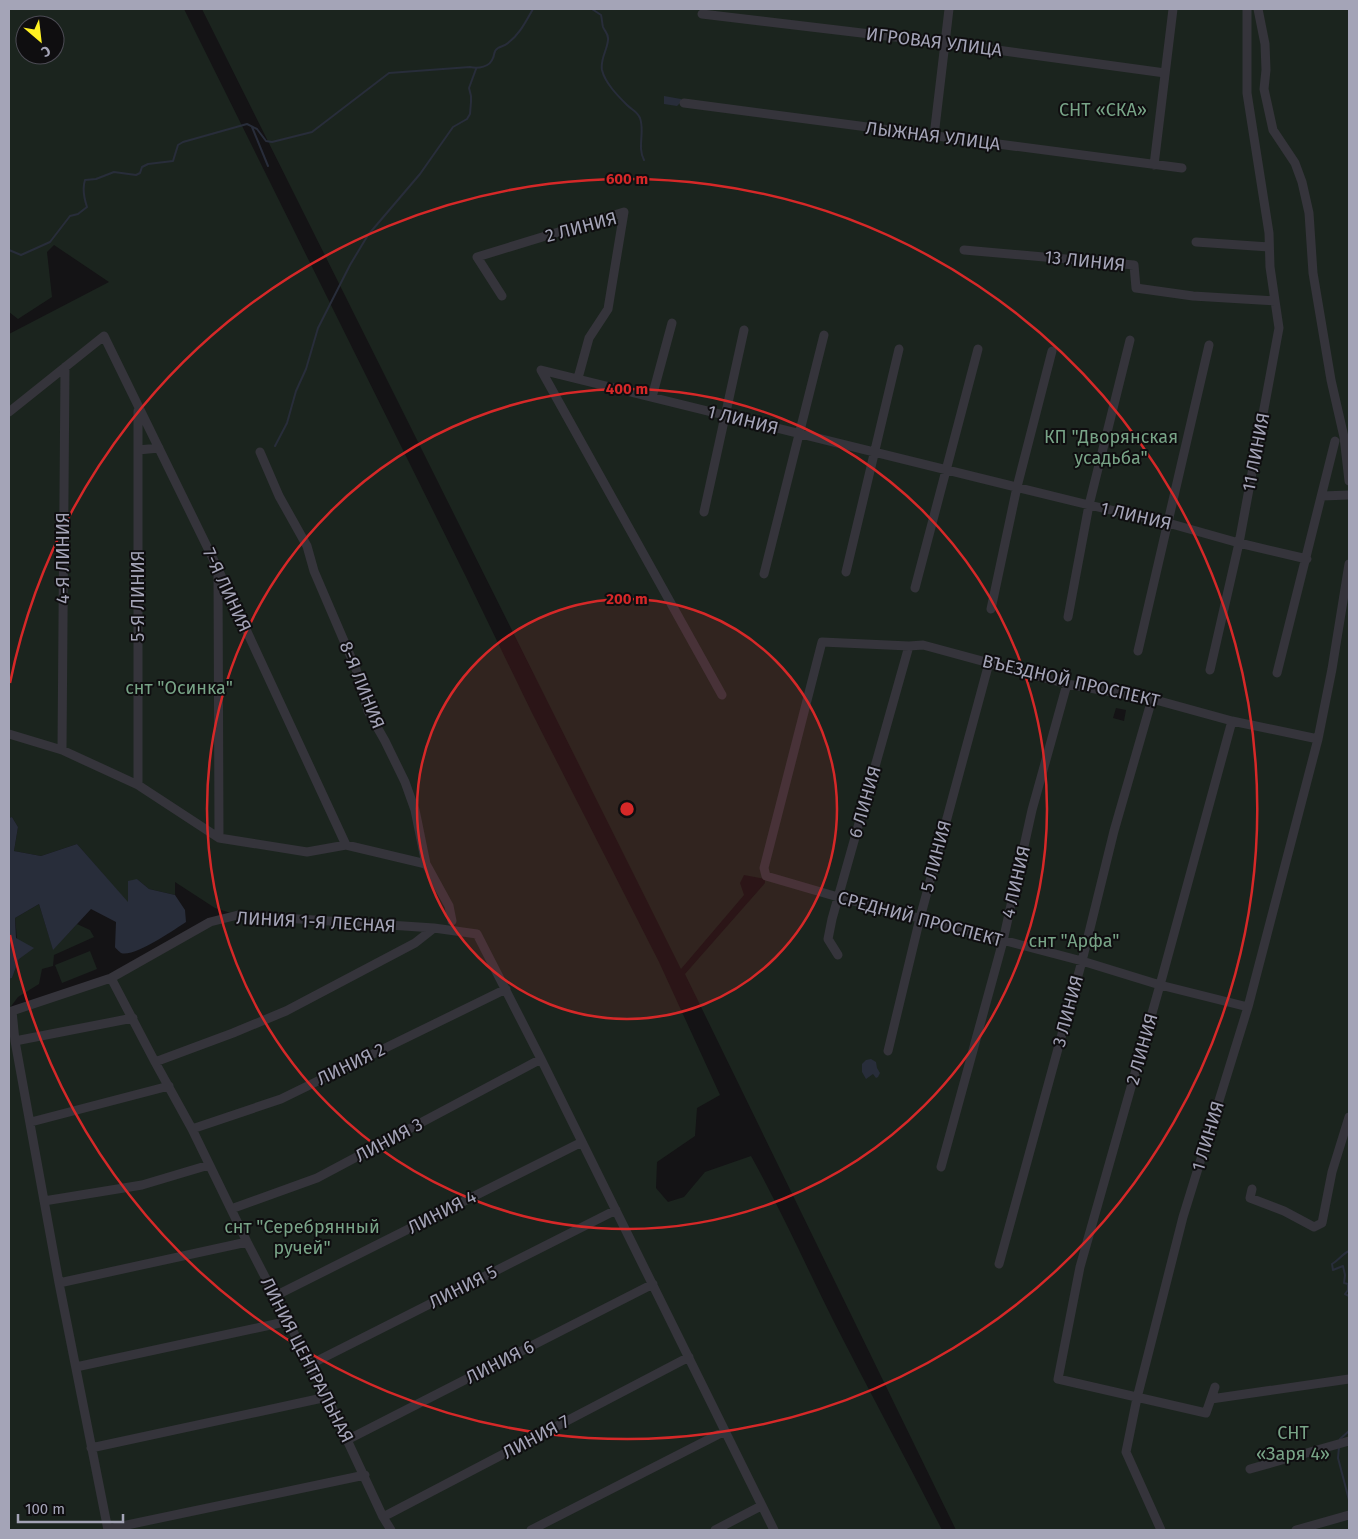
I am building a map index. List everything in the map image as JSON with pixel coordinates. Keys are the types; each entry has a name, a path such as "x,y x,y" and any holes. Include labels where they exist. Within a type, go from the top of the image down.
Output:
{"street":[{"path":"934,136 950,9"},
{"path":"1154,164 1173,9"},
{"name":"11 ЛИНИЯ","path":"1210,670 1239,542 1279,328 1270,267 1269,233 1247,93 1247,9"},
{"path":"1258,9 1265,44 1266,70 1264,89 1273,130 1295,163 1302,182 1309,213 1313,273 1331,380 1344,437 1349,481"},
{"name":"ИГРОВАЯ УЛИЦА","path":"702,14 946,43 1165,73"},
{"name":"ЛЫЖНАЯ УЛИЦА","path":"684,103 1182,168"},
{"name":"2 ЛИНИЯ","path":"502,296 477,257 624,212 608,309 588,338 578,378"},
{"path":"1196,242 1269,248"},
{"name":"13 ЛИНИЯ","path":"964,250 1134,265 1136,288 1194,296 1275,301"},
{"path":"652,397 672,323"},
{"path":"704,512 744,330"},
{"path":"764,574 824,335"},
{"name":"7-Я ЛИНИЯ","path":"65,366 104,336 218,569 346,845"},
{"path":"1068,617 1089,505 1130,340"},
{"path":"1138,651 1209,346"},
{"path":"846,572 900,349"},
{"path":"915,588 978,349"},
{"path":"991,609 1017,487 1052,351"},
{"path":"9,412 65,366"},
{"name":"4-Я ЛИНИЯ","path":"62,750 65,366"},
{"name":"1 ЛИНИЯ","path":"722,695 541,370 1089,505 1168,522 1307,559"},
{"name":"5-Я ЛИНИЯ","path":"138,407 138,785"},
{"path":"1277,673 1335,441"},
{"path":"138,450 159,448"},
{"name":"8-Я ЛИНИЯ","path":"260,452 279,496 306,546 314,571 356,669 368,711 386,741 405,782 414,810 426,864 449,906 452,921"},
{"path":"1322,496 1349,495"},
{"name":"1 ЛИНИЯ","path":"1161,1530 1126,1452 1183,1217 1248,1007 1318,739 1332,669 1349,564"},
{"path":"218,569 219,838"},
{"name":"ВЪЕЗДНОЙ ПРОСПЕКТ","path":"766,876 765,863 822,642 923,645 1067,684 1152,699 1232,721 1318,739"},
{"name":"6 ЛИНИЯ","path":"838,956 828,939 838,897 910,646"},
{"name":"5 ЛИНИЯ","path":"888,1051 920,918 989,663"},
{"name":"4 ЛИНИЯ","path":"942,1167 1003,941 1032,810 1067,684"},
{"name":"3 ЛИНИЯ","path":"999,1264 1082,961 1114,831 1152,699"},
{"name":"2 ЛИНИЯ","path":"1138,1398 1058,1379 1080,1267 1232,721"},
{"path":"9,734 62,750 138,785 219,838 307,852 346,845 426,864"},
{"name":"СРЕДНИЙ ПРОСПЕКТ","path":"766,876 838,897 1082,961 1160,985 1248,1007"},
{"name":"ЛИНИЯ 1-Я ЛЕСНАЯ","path":"10,1011 110,978 210,922 238,915 434,928 477,934 506,989"},
{"path":"155,1062 234,1033 286,1011 415,943 434,928"},
{"name":"ЛИНИЯ ЦЕНТРАЛЬНАЯ","path":"110,978 192,1129 247,1242 311,1364 383,1517 391,1530"},
{"path":"506,989 774,1530"},
{"name":"ЛИНИЯ 2","path":"192,1129 281,1099 506,989"},
{"path":"10,1011 59,1283 108,1530 364,1475"},
{"path":"15,1041 133,1018"},
{"name":"ЛИНИЯ 3","path":"231,1209 317,1178 541,1059"},
{"path":"30,1122 169,1086"},
{"path":"1252,1189 1250,1198 1284,1211 1314,1227 1322,1223 1332,1172 1349,1117"},
{"name":"ЛИНИЯ 4","path":"275,1296 582,1142"},
{"path":"44,1201 142,1185 210,1165"},
{"name":"ЛИНИЯ 5","path":"311,1364 616,1210"},
{"path":"59,1283 247,1242"},
{"name":"ЛИНИЯ 6","path":"347,1440 653,1284"},
{"path":"76,1367 289,1321"},
{"name":"ЛИНИЯ 7","path":"383,1517 688,1357"},
{"path":"1211,1399 1349,1379"},
{"path":"1138,1398 1206,1413 1215,1387"},
{"path":"92,1448 327,1397"},
{"path":"531,1530 725,1431"},
{"path":"1250,1469 1349,1441"},
{"path":"714,1530 762,1506"},
{"path":"1296,1530 1349,1514"}],"green space":[{"path":"9,9 184,9 532,713 659,962 720,1095 697,1108 695,1136 657,1162 656,1188 668,1202 684,1197 705,1172 751,1156 834,1322 942,1530 9,1530 9,1012 111,978 210,922 237,915 215,908 175,882 175,895 149,889 137,879 128,903 77,844 41,856 14,851 18,827 12,817 9,818 9,334 109,282 54,245 47,252 52,297 18,319 9,312"},
{"path":"202,9 1349,9 1349,1530 956,1530 685,974 765,883 765,879 744,875 740,883 744,895 681,969","holes":["1116,708 1126,710 1124,721 1113,718"]},
{"path":"39,904 53,949 77,924 90,930 94,937 54,955 53,966 42,969 39,984 18,997 9,1009 9,979 12,978 19,959 15,918"},
{"path":"90,951 97,969 62,983 55,965"}],"water":[{"path":"664,96 681,99 681,102 677,106 664,104"},
{"path":"12,817 18,827 14,851 41,856 77,844 128,902 128,881 137,879 149,889 175,895 185,910 186,922 144,947 135,951 121,953 115,947 116,922 91,909 53,950 39,904 15,918 16,938 34,948 19,959 12,978 9,979 9,818"},
{"path":"871,1059 876,1062 880,1073 876,1078 873,1074 866,1079 862,1072 862,1064 866,1060"}],"waterway":[{"path":"9,250 21,255 50,242 70,216 78,214 87,207 84,194 85,180 96,179 114,172 136,175 140,173 142,167 148,164 173,161 178,145 183,142 247,124 257,129 266,141 272,142 312,132 389,73 483,67 494,57 496,49 507,44 516,36 533,9"},
{"path":"592,9 601,15 603,27 608,36 602,70 616,93 640,118 642,129 641,150 644,160"},
{"path":"275,446 287,423 318,328 350,265 368,235 420,174 453,127 467,119 470,114 471,102 469,88 476,69"},
{"path":"252,127 268,166"},
{"path":"1349,1251 1332,1264 1333,1270 1343,1266 1344,1283 1348,1284 1348,1290 1345,1294 1349,1296"},
{"path":"1340,1439 1349,1431"},
{"path":"1339,1447 1338,1458 1349,1500"}],"park label":[{"name":"СНТ «СКА»","path":"1103,110"},
{"name":"КП \"Дворянская усадьба\"","path":"1111,447"},
{"name":"снт \"Осинка\"","path":"179,688"},
{"name":"снт \"Арфа\"","path":"1074,941"},
{"name":"снт \"Серебрянный ручей\"","path":"302,1237"},
{"name":"СНТ «Заря 4»","path":"1293,1444"}]}
